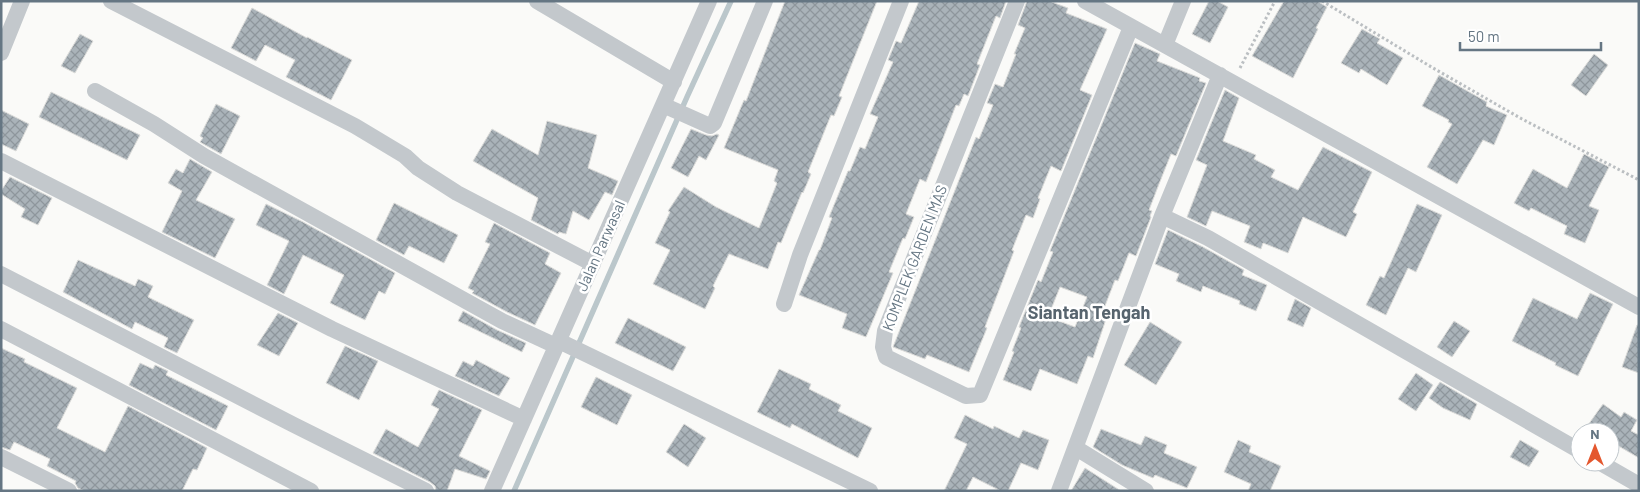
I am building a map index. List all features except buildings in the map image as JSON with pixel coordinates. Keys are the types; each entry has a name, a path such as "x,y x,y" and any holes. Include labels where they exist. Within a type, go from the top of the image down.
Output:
{"street":[{"path":"1,54 22,1"},
{"path":"112,1 355,126 404,156 418,168 457,193 593,264"},
{"path":"537,1 674,82"},
{"name":"Jalan Parwasal","path":"492,491 560,344 593,264 667,107 674,82 710,1"},
{"path":"667,107 710,126 714,122 765,1"},
{"path":"784,304 804,246 901,1"},
{"name":"KOMPLEK GARDEN MAS","path":"1017,1 885,331 883,347 886,357 966,396 980,395 1132,27"},
{"path":"1085,1 1639,307"},
{"path":"1165,45 1183,1"},
{"path":"1059,491 1162,216 1227,79"},
{"path":"95,91 154,124 204,156 502,321 586,354 870,491"},
{"path":"1,161 332,329 524,419"},
{"path":"1162,216 1208,238 1570,445"},
{"path":"1,274 426,491"},
{"path":"1,329 310,491"},
{"path":"1076,448 1146,491"},
{"path":"1,458 69,491"},
{"path":"1616,472 1639,485"}],"path":[{"path":"1227,79 1275,1"},
{"path":"1322,1 1522,119 1639,180"}],"waterway":[{"path":"514,491 731,1"}],"district":[{"name":"Siantan Tengah","path":"1089,313"}]}
